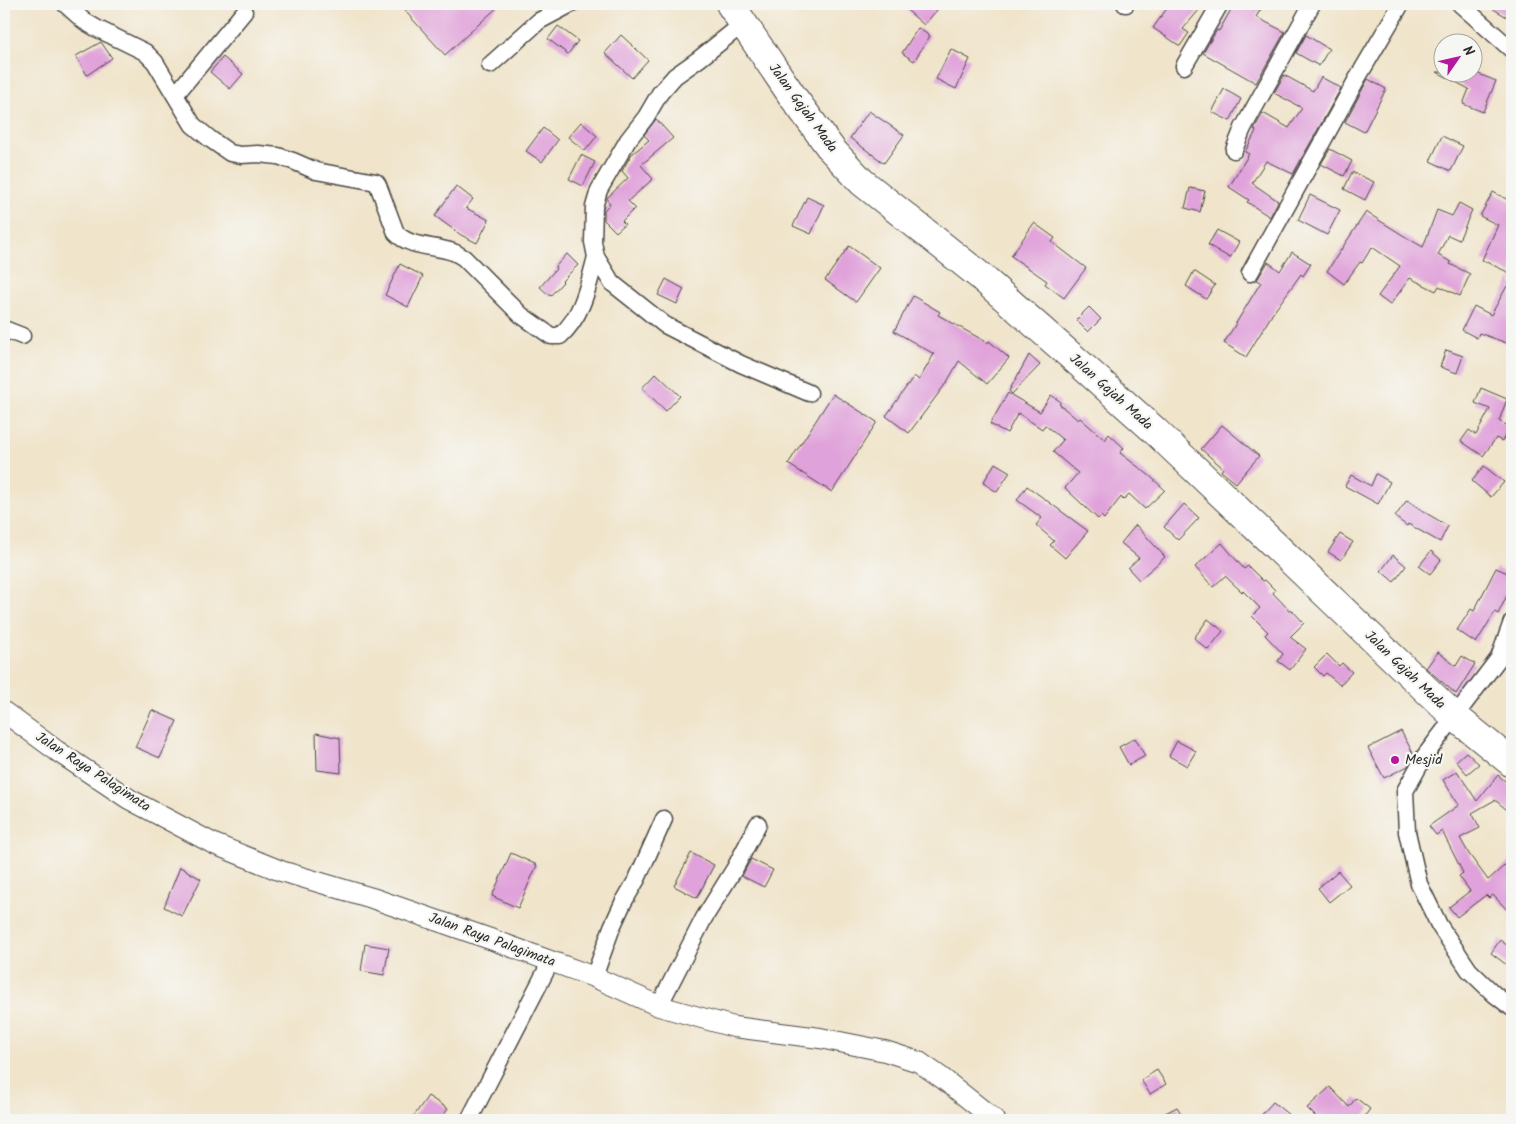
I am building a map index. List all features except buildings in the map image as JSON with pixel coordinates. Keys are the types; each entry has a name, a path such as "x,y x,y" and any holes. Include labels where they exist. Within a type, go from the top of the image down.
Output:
{"highway":[{"name":"Jalan Gajah Mada","path":"737,13 793,98 832,150 862,182 979,275 1153,429 1454,716 1512,763"}],"street":[{"path":"65,4 84,21 145,52 155,62 193,125 230,153 278,156 316,171 376,182 396,233 400,238 430,248 452,252 464,258 521,314 550,336 560,336 570,327 582,305 596,257"},
{"path":"490,65 539,20 571,4"},
{"path":"1184,66 1220,4"},
{"path":"1234,150 1243,128 1312,4"},
{"path":"1250,273 1400,4"},
{"path":"1460,4 1512,50"},
{"path":"176,94 244,12"},
{"path":"737,13 667,83 646,118 628,140 599,190 594,207 593,242 596,257 612,283 665,325 741,364 809,393"},
{"path":"4,329 22,336"},
{"path":"1512,622 1499,658 1424,757 1405,791 1407,832 1419,884 1439,924 1469,970 1512,1008"},
{"name":"Jalan Raya Palagimata","path":"4,712 57,751 129,799 214,844 282,871 372,898 551,961 594,977 659,1006 734,1027 820,1038 884,1051 918,1062 942,1078 995,1120"},
{"path":"594,977 612,927 637,879 664,819"},
{"path":"659,1006 704,918 735,868 758,824"},
{"path":"469,1120 551,961"}],"place":[{"name":"Mesjid","path":"1395,760"}]}
